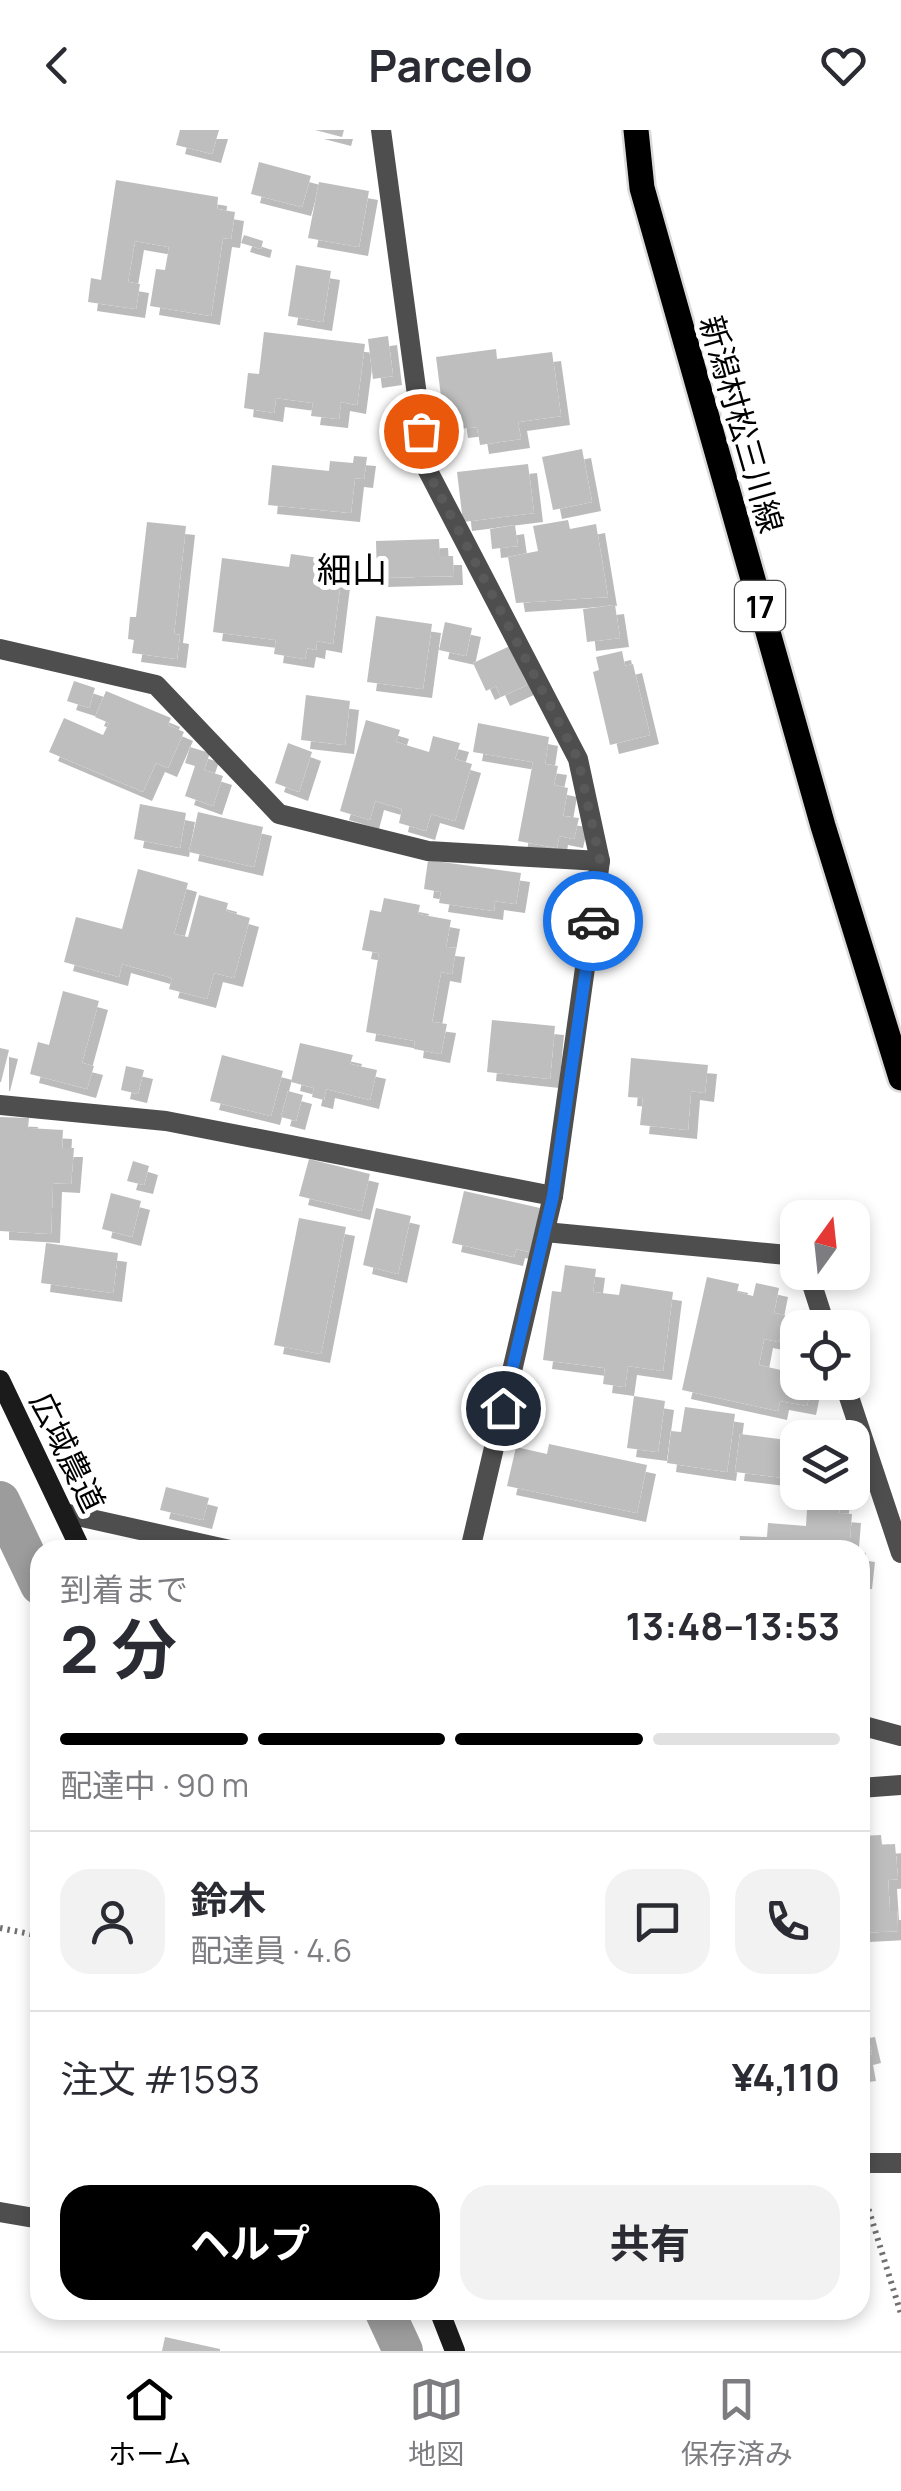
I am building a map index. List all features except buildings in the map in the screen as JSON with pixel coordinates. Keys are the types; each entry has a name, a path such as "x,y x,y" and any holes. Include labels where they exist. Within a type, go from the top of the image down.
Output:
{"main road":[{"name":"新潟村松三川線","path":"636,130 642,188 817,807 901,1078"}],"street":[{"path":"381,130 426,468 578,759 600,860 553,1196 472,1540"},
{"path":"0,650 156,685 279,814 428,850 600,860"},
{"path":"0,1104 166,1120 553,1196"},
{"path":"545,1232 780,1254"},
{"name":"広域農道","path":"0,1380 76,1540"},
{"path":"850,1400 901,1553"},
{"path":"64,1513 185,1540"},
{"path":"870,1728 901,1736"},
{"path":"870,1787 901,1785"},
{"path":"870,2163 901,2163"},
{"path":"0,2212 30,2217"},
{"path":"443,2320 455,2351"}],"path":[{"path":"0,1928 30,1934"},
{"path":"870,2214 901,2314"}],"waterway":[{"path":"0,1501 30,1564"},
{"path":"389,2320 403,2351"}],"way so far":[{"path":"421,431 426,468 578,759 600,860 593,921"}],"district":[{"name":"細山","path":"352,569"}],"route":[{"path":"503,1408 553,1196 593,921"}]}
